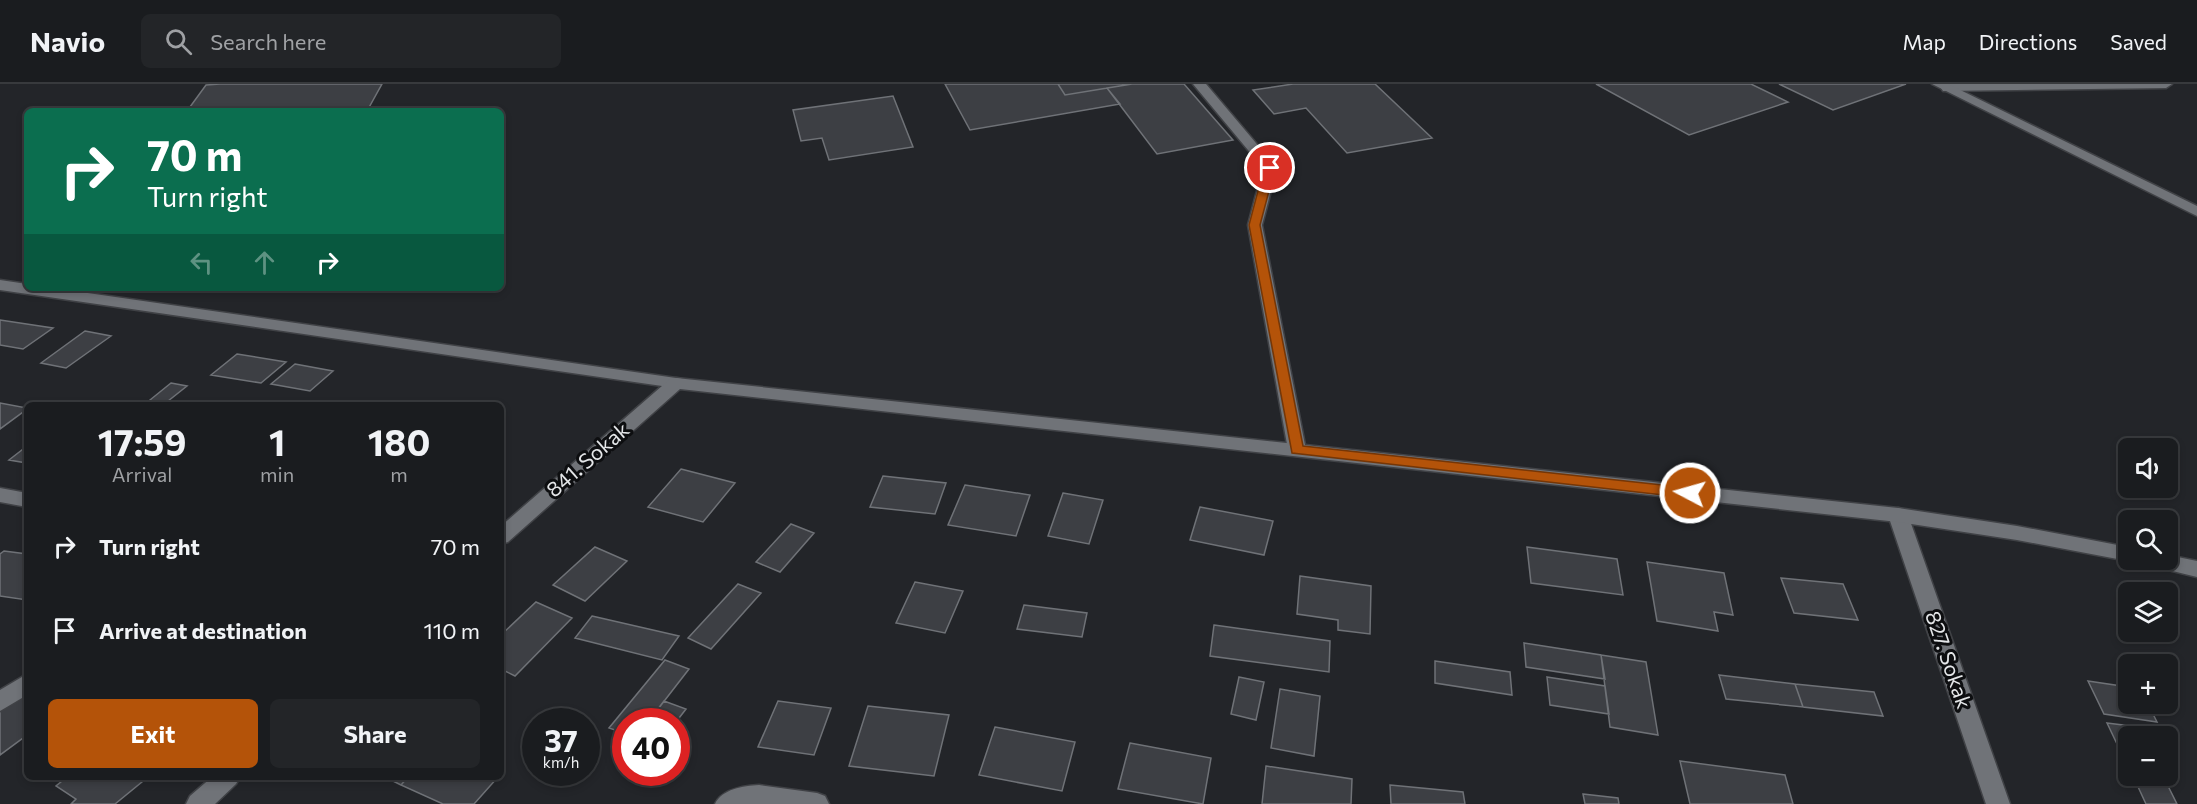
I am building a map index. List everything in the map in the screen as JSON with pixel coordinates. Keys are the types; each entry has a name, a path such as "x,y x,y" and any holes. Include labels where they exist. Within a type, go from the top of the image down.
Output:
{"street":[{"path":"1200,84 1270,168 1255,225 1297,450"},
{"path":"1943,86 2166,84"},
{"path":"1943,86 2197,212"},
{"path":"0,285 24,288"},
{"path":"41,291 676,383 1898,515 2017,533 2118,552"},
{"name":"841. Sokak","path":"504,534 676,383"},
{"name":"827. Sokak","path":"1898,515 1998,804"},
{"path":"2178,565 2197,569"},
{"path":"0,702 24,685"},
{"path":"198,804 225,780"},
{"path":"727,804 745,797 761,796 817,804"}],"building":[{"path":"382,84 369,108 189,108 206,85"},
{"path":"945,84 1058,84 1065,95 1107,88 1120,104 970,130"},
{"path":"1058,84 1132,84 1065,95"},
{"path":"1132,84 1184,84 1233,140 1157,154 1107,88"},
{"path":"1293,84 1375,84 1432,138 1347,153 1306,108 1274,114 1253,90"},
{"path":"1596,84 1751,84 1788,102 1689,135"},
{"path":"1779,84 1906,84 1833,110"},
{"path":"893,96 913,147 829,160 822,138 801,141 793,110"},
{"path":"0,320 53,328 23,349 0,345"},
{"path":"85,331 111,336 66,368 41,363"},
{"path":"237,354 286,362 261,383 211,375"},
{"path":"295,364 333,371 310,391 271,384"},
{"path":"171,383 187,386 167,402 147,402"},
{"path":"0,403 24,407 24,411 0,429"},
{"path":"24,448 24,462 9,460"},
{"path":"681,469 735,483 703,522 648,507"},
{"path":"883,476 946,483 935,514 870,507"},
{"path":"965,485 1030,495 1016,536 948,525"},
{"path":"1063,493 1103,500 1089,544 1048,536"},
{"path":"1200,507 1273,521 1264,555 1190,540"},
{"path":"791,524 814,533 780,572 756,562"},
{"path":"595,547 627,561 585,601 553,585"},
{"path":"1527,547 1617,559 1623,595 1531,583"},
{"path":"4,551 24,554 24,600 0,596 0,554"},
{"path":"1647,562 1724,573 1733,615 1714,612 1718,631 1657,621"},
{"path":"1300,576 1371,586 1370,634 1338,630 1338,620 1297,614"},
{"path":"1781,578 1843,584 1858,620 1794,613"},
{"path":"915,582 963,591 945,633 896,623"},
{"path":"738,584 761,593 711,649 688,638"},
{"path":"536,602 572,618 515,676 504,670 504,632"},
{"path":"1024,605 1087,613 1082,637 1017,629"},
{"path":"592,616 679,636 662,660 575,638"},
{"path":"1214,625 1330,641 1329,672 1210,656"},
{"path":"1524,643 1601,655 1605,679 1526,667"},
{"path":"1601,655 1646,662 1658,735 1610,727"},
{"path":"665,660 689,669 659,708 625,708"},
{"path":"1435,661 1510,672 1512,695 1435,683"},
{"path":"1719,675 1795,684 1803,707 1726,699"},
{"path":"1239,677 1264,682 1256,720 1231,714"},
{"path":"1547,677 1605,686 1609,714 1550,705"},
{"path":"2088,681 2118,686 2118,714 2153,714 2157,722 2104,714"},
{"path":"1795,684 1874,692 1883,716 1803,707"},
{"path":"1280,689 1320,696 1314,756 1271,748"},
{"path":"24,691 24,737 0,755 0,708"},
{"path":"664,701 683,708 659,708"},
{"path":"778,701 831,708 814,755 758,747"},
{"path":"868,706 949,715 934,776 849,766"},
{"path":"2107,723 2131,726 2118,726 2118,746"},
{"path":"995,727 1075,742 1062,791 979,775"},
{"path":"1130,743 1211,758 1203,804 1118,789"},
{"path":"1680,761 1785,775 1793,804 1690,804"},
{"path":"1266,766 1352,779 1351,804 1262,804"},
{"path":"63,780 144,780 115,804 71,804 76,799 56,786"},
{"path":"391,780 405,780 401,785"},
{"path":"405,780 495,780 474,804 443,804 401,785"},
{"path":"1390,785 1463,792 1465,804 1391,804"},
{"path":"2138,786 2168,786 2177,804 2146,804"},
{"path":"1583,794 1618,798 1619,804 1585,804"}],"route":[{"path":"1270,168 1255,225 1297,450 1690,493"}]}
